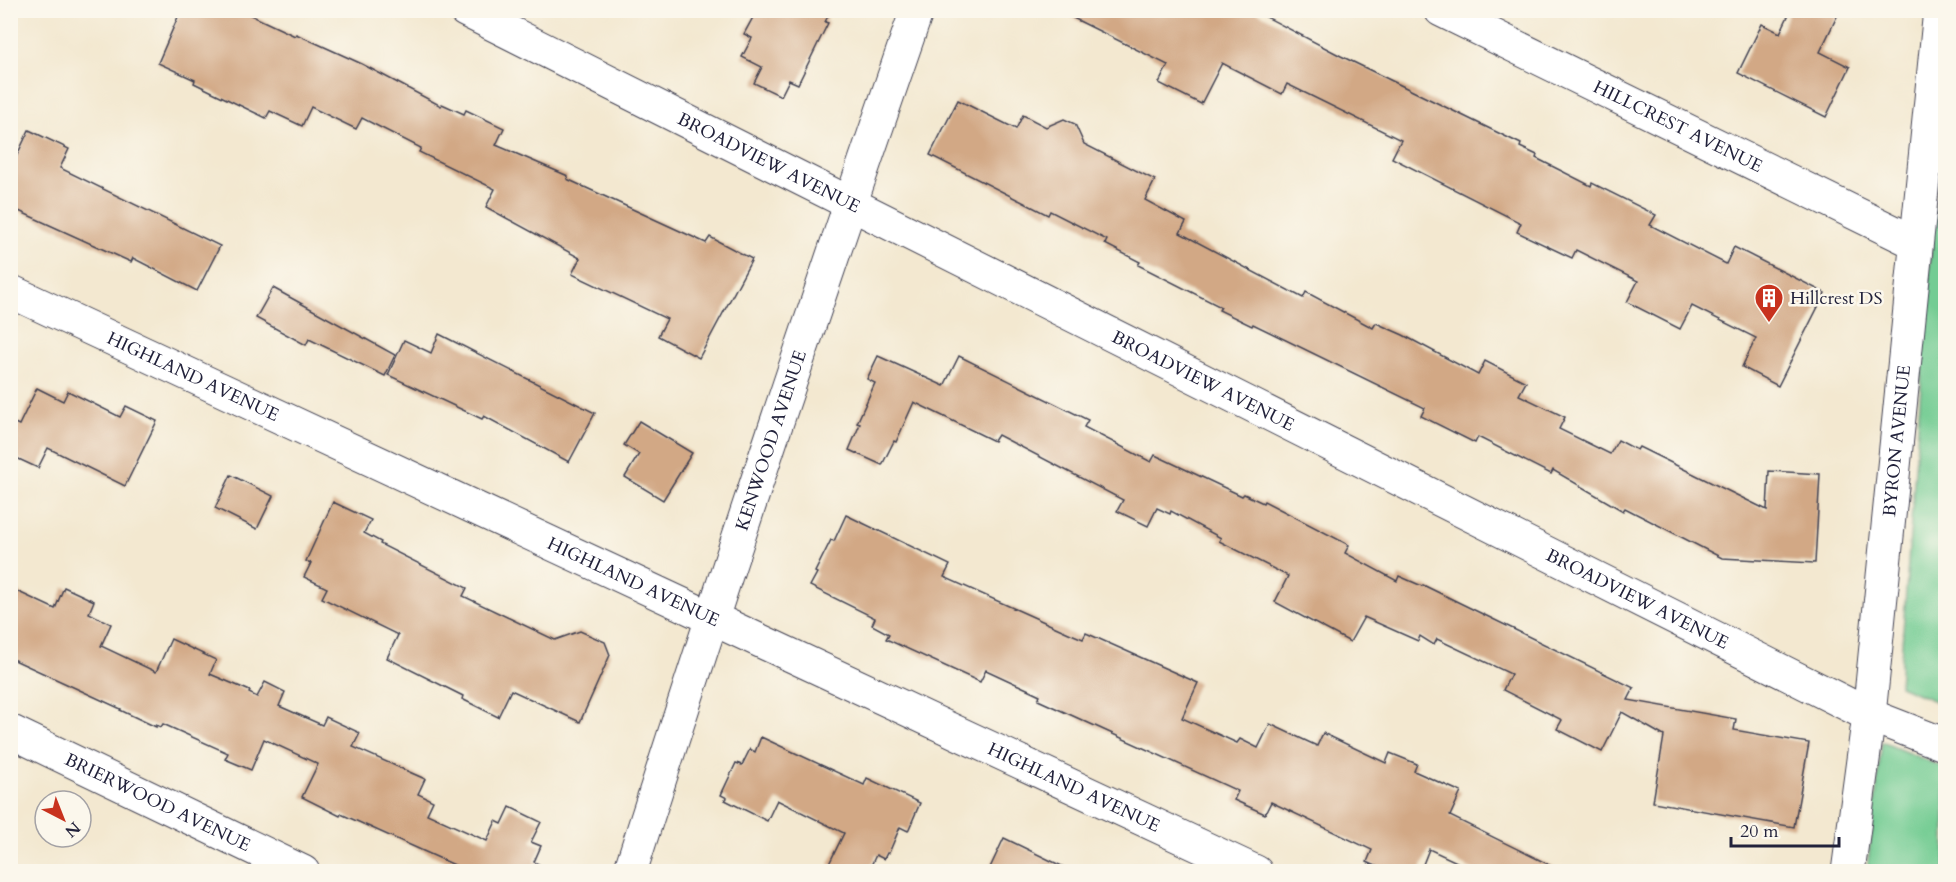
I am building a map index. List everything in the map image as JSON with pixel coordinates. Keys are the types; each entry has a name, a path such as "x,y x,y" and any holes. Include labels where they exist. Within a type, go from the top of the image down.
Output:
{"street":[{"name":"BROADVIEW AVENUE","path":"465,10 1869,715 1946,745"},
{"name":"KENWOOD AVENUE","path":"630,872 711,618 850,204 918,10"},
{"name":"HILLCREST AVENUE","path":"1441,10 1916,243"},
{"name":"BYRON AVENUE","path":"1848,872 1869,715 1940,10"},
{"name":"HIGHLAND AVENUE","path":"10,291 1257,872"},
{"name":"BRIERWOOD AVENUE","path":"10,731 303,872"}],"green space":[{"path":"1945,115 1945,703 1937,702 1899,686 1930,263"},
{"path":"1882,742 1945,768 1945,871 1867,871"}],"building":[{"path":"181,10 240,10 295,36 296,34 362,64 441,106 442,104 464,114 466,110 504,128 496,145 568,176 567,179 706,243 710,237 752,259 699,358 658,336 667,319 572,274 580,258 486,207 495,189 419,152 421,148 362,118 356,129 311,107 302,126 270,111 266,118 158,63"},
{"path":"757,10 831,10 825,22 828,23 798,84 789,80 781,96 754,83 762,67 742,57 752,38 744,34"},
{"path":"1057,10 1253,10 1521,144 1520,147 1537,155 1536,158 1591,186 1592,183 1656,215 1650,225 1726,264 1734,247 1825,293 1778,386 1742,367 1756,338 1692,306 1680,329 1627,302 1638,281 1576,250 1572,258 1517,232 1521,223 1392,158 1401,140 1287,84 1282,94 1222,63 1201,104 1159,83 1168,65"},
{"path":"1791,10 1840,10 1820,52 1850,67 1826,117 1738,73 1762,24 1780,33"},
{"path":"958,100 1016,129 1023,115 1046,127 1064,119 1075,124 1084,144 1155,180 1145,200 1186,222 1180,233 1303,298 1306,292 1373,328 1376,323 1403,335 1478,375 1485,361 1526,382 1519,395 1565,417 1559,429 1610,454 1618,440 1637,450 1639,447 1767,510 1769,471 1820,474 1815,563 1722,558 1625,508 1623,511 1553,470 1551,474 1478,437 1475,443 1421,416 1425,408 1253,324 1252,326 1219,310 1221,307 1138,265 1140,262 1105,244 1107,240 1050,211 1048,215 930,155"},
{"path":"29,130 69,149 60,168 220,246 197,291 133,258 131,262 10,207 10,170"},
{"path":"273,288 395,355 385,376 309,339 306,345 256,318"},
{"path":"439,334 595,413 569,462 484,416 482,419 388,375 404,340 431,353"},
{"path":"878,356 944,386 959,356 1088,420 1084,427 1151,462 1155,455 1242,496 1244,494 1263,503 1264,501 1349,545 1345,553 1397,581 1399,576 1423,585 1634,688 1628,700 1736,719 1734,730 1809,743 1794,827 1653,802 1664,736 1622,712 1602,752 1557,729 1562,720 1503,690 1511,674 1437,639 1434,645 1420,636 1418,641 1364,617 1350,642 1275,602 1288,576 1219,541 1221,538 1171,511 1170,514 1157,508 1148,526 1117,511 1123,500 998,435 994,441 914,402 896,442 894,441 882,465 849,450 860,424 857,423 875,383 867,379"},
{"path":"37,388 63,401 68,391 120,417 126,406 157,421 125,486 48,448 38,468 10,455 10,421 19,425"},
{"path":"639,421 692,453 663,500 625,477 639,454 624,445"},
{"path":"231,475 273,496 257,529 215,508"},
{"path":"333,502 371,520 364,533 381,542 380,544 467,588 463,596 555,640 580,631 605,642 610,655 580,722 511,690 498,717 462,699 463,696 387,658 398,635 322,598 327,588 304,577 311,563 306,561"},
{"path":"846,515 950,565 944,577 1071,634 1083,639 1086,633 1198,683 1182,718 1237,743 1240,739 1258,748 1270,724 1317,746 1323,733 1386,763 1390,753 1417,764 1414,771 1461,792 1450,816 1564,872 1478,872 1429,849 1420,872 1389,872 1367,862 1372,850 1271,802 1265,814 1234,800 1238,791 1038,700 1040,695 986,670 980,682 886,639 889,634 872,625 875,618 810,586 831,540 834,541"},
{"path":"64,587 94,601 89,613 111,624 101,646 156,672 171,639 216,660 210,674 250,691 249,693 257,697 265,682 285,692 279,706 322,725 326,717 360,733 353,747 425,779 418,794 433,801 427,814 487,841 496,821 502,824 510,807 541,822 531,842 541,846 534,862 555,872 470,872 341,814 340,816 302,797 318,764 264,739 251,770 225,759 228,753 163,724 161,727 156,725 156,727 10,658 10,588 55,609"},
{"path":"761,737 864,785 867,778 920,803 908,831 900,827 889,853 884,859 876,855 868,872 844,872 829,864 844,833 777,800 767,821 725,800 727,798 721,795 736,763 742,765 750,749 755,752"},
{"path":"1004,838 1074,872 988,872"}],"place":[{"name":"Hillcrest DS","path":"1769,324"}]}
